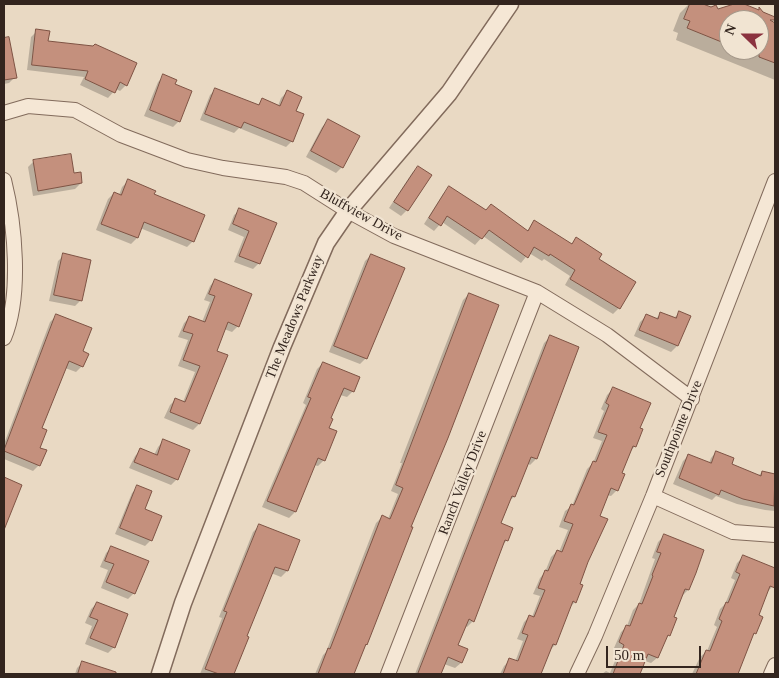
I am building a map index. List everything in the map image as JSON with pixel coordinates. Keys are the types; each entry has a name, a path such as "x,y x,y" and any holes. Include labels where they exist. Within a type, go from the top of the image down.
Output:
{"street":[{"name":"The Meadows Parkway","path":"160,674 183,603 282,347 326,243 348,211 449,93 510,4"},
{"name":"Bluffview Drive","path":"4,113 28,106 75,110 122,135 186,160 295,180 313,188 348,211 394,236 537,292 607,335 692,399"},
{"path":"4,180 11,209 15,285 8,329 4,338"},
{"name":"Southpointe Drive","path":"577,674 692,399 775,180"},
{"name":"Ranch Valley Drive","path":"388,674 537,292"},
{"path":"653,496 733,532 775,535"},
{"path":"772,674 775,665"}],"building":[{"path":"690,4 703,4 711,7 716,5 718,9 734,4 744,4 759,10 719,10 719,41 687,28 690,21 684,19"},
{"path":"769,14 775,17 775,20 770,20 775,23 775,63 767,60 769,60"},
{"path":"36,29 50,31 48,41 93,46 95,44 137,63 127,86 120,82 115,93 85,79 88,71 32,65"},
{"path":"9,37 17,78 4,80 4,38"},
{"path":"163,74 177,80 175,84 192,91 180,122 150,110"},
{"path":"215,88 259,105 262,98 280,106 287,90 302,97 296,111 304,114 293,142 244,122 241,128 205,114"},
{"path":"328,119 360,136 343,168 311,151"},
{"path":"71,154 74,173 81,172 82,183 38,191 33,160"},
{"path":"418,166 432,175 408,211 394,202"},
{"path":"128,179 156,191 154,194 205,215 194,242 144,222 138,238 101,224 114,192 121,195"},
{"path":"449,186 486,210 491,204 528,231 534,220 572,244 576,237 602,254 599,259 636,282 620,309 570,279 575,270 550,254 549,256 534,247 528,258 489,230 482,239 447,216 441,226 429,218"},
{"path":"239,208 277,223 260,264 239,256 249,231 233,224"},
{"path":"63,253 91,260 82,301 54,295"},
{"path":"371,254 405,268 367,359 334,346"},
{"path":"215,279 252,294 239,327 228,322 217,351 228,355 200,424 170,412 175,398 185,402 200,366 183,360 193,334 183,331 189,316 205,322 215,296 209,294"},
{"path":"469,293 499,305 448,438 411,527 413,527 367,645 354,674 318,674 328,648 330,649 382,515 390,519 403,488 396,485"},
{"path":"679,311 691,316 678,346 639,330 646,314 658,319 660,312 676,318"},
{"path":"56,314 92,328 83,351 89,354 83,367 69,361 42,428 47,430 40,448 47,450 40,466 4,451"},
{"path":"550,335 579,347 537,459 531,457 515,497 512,496 501,523 513,528 508,541 505,540 474,622 469,619 458,645 468,649 462,663 448,657 441,674 418,674"},
{"path":"323,362 360,377 354,392 344,388 331,418 333,419 329,428 337,431 325,461 318,458 296,512 267,501 311,398 308,397"},
{"path":"613,387 651,403 640,428 643,429 636,447 633,446 622,473 625,474 618,491 611,488 600,516 608,519 588,562 580,584 583,585 576,603 573,601 556,645 553,644 541,674 503,674 509,658 518,661 528,635 522,633 529,615 534,617 545,590 538,588 545,570 548,571 557,550 562,552 573,524 564,521 571,504 574,505 593,461 596,462 607,435 598,432 609,405 606,403"},
{"path":"163,439 190,450 178,480 134,462 140,448 157,455"},
{"path":"716,451 734,458 732,464 761,476 762,471 775,474 774,506 743,499 721,490 719,495 679,478 688,454 711,463"},
{"path":"4,477 22,485 4,530"},
{"path":"137,485 152,491 145,509 162,516 152,541 120,528"},
{"path":"259,524 300,540 288,571 275,567 234,674 219,674 205,669 227,612 224,611"},
{"path":"664,534 704,550 696,573 689,590 685,589 674,617 677,618 670,636 668,635 658,658 648,654 640,674 613,674 624,645 619,642 626,625 630,626 639,603 642,604 661,553 657,552"},
{"path":"111,546 149,561 135,594 106,582 114,564 105,561"},
{"path":"743,555 775,568 775,588 770,586 759,615 763,617 756,634 754,633 738,674 696,674 706,650 710,651 722,621 719,619 740,574 736,572"},
{"path":"97,602 128,614 115,648 90,638 98,620 90,617"},
{"path":"82,661 116,672 116,674 78,674"}]}
